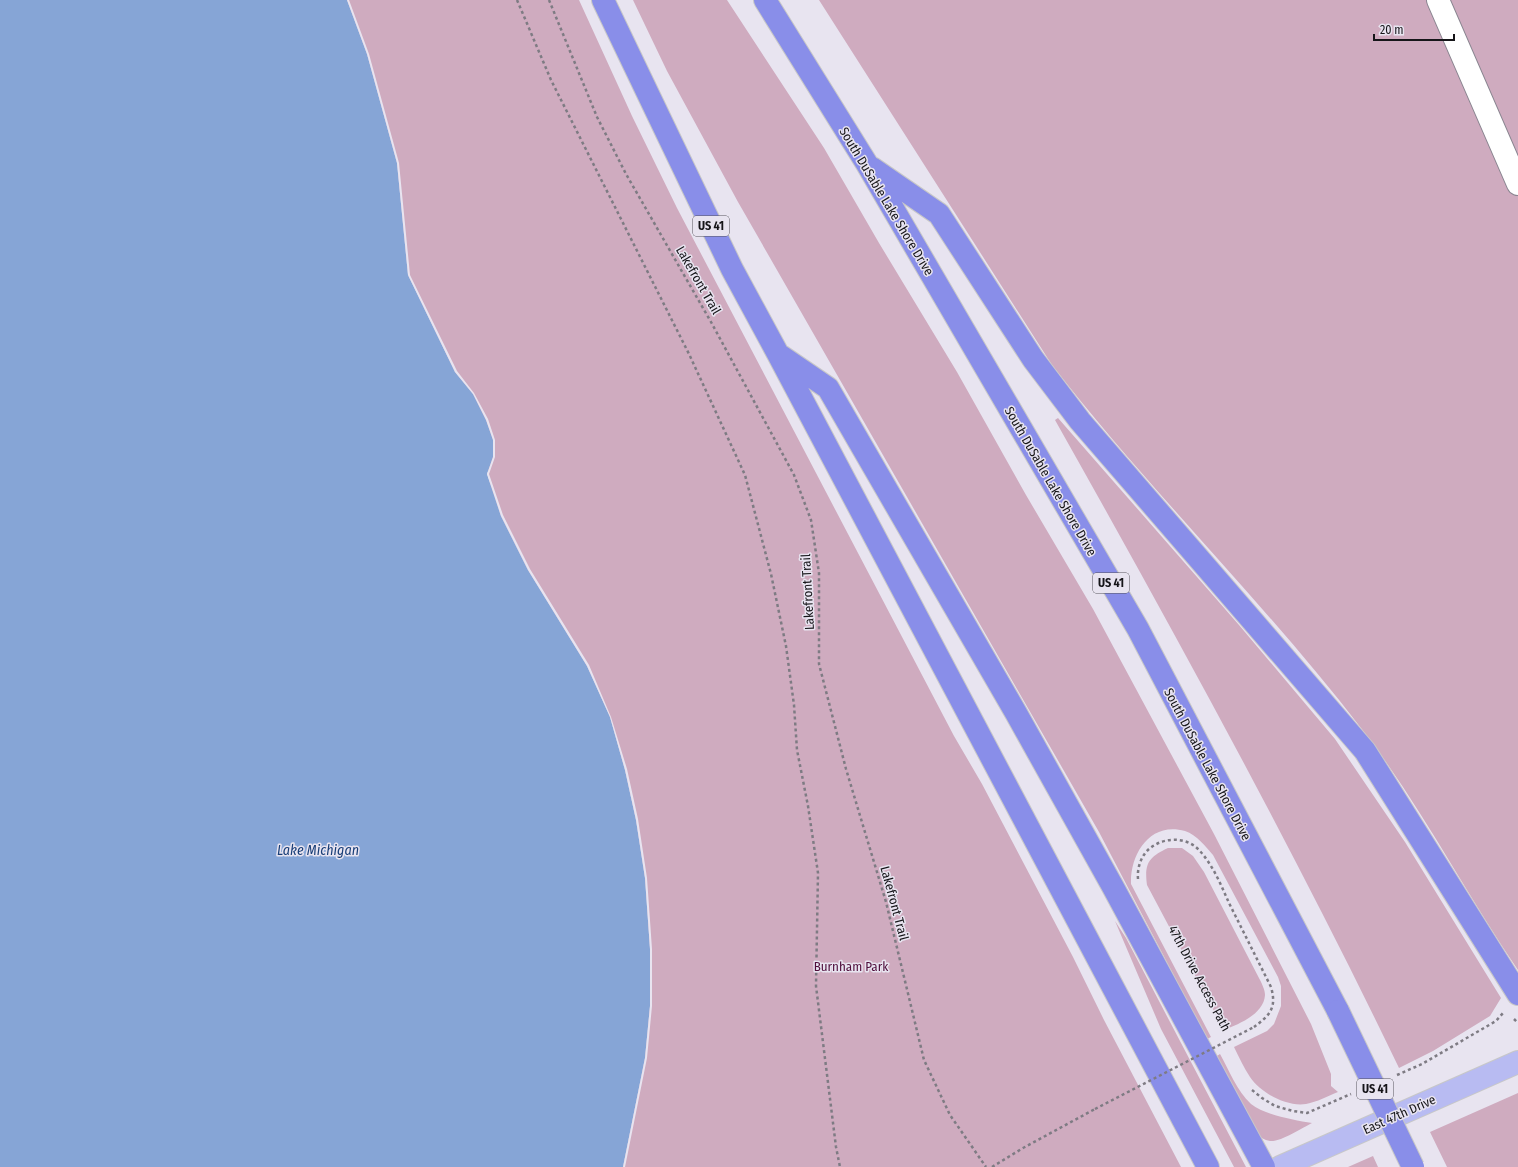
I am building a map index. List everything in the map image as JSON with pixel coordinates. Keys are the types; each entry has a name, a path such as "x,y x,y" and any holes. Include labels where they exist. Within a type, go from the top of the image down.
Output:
{"highway":[{"name":"US 41","path":"602,0 732,269 1208,1167"},
{"name":"South DuSable Lake Shore Drive","path":"765,0 866,164 1138,629 1338,1011 1413,1167"},
{"path":"866,164 938,214 1033,359 1080,421 1365,751 1518,994"},
{"path":"778,354 828,388 1016,713 1113,887 1264,1167"}],"main road":[{"name":"East 47th Drive","path":"1280,1167 1518,1062"}],"street":[{"path":"1438,0 1518,184"}],"path":[{"name":"Lakefront Trail","path":"517,0 550,80 689,354 745,475 771,574 786,646 794,704 798,750 818,873 816,986 836,1147 840,1167"},
{"name":"Lakefront Trail","path":"549,0 597,117 623,168 711,322 791,468 811,520 819,573 819,664 846,769 886,902 924,1060 950,1115 986,1167"},
{"name":"47th Drive Access Path","path":"992,1167 1023,1148 1095,1109 1254,1027 1268,1016 1273,1005 1271,987 1214,872 1198,850 1181,840 1158,842 1147,851 1140,862 1137,873 1138,884"},
{"path":"1393,1076 1422,1064 1496,1021 1504,1011"},
{"name":"47th Drive Access Path","path":"1220,1037 1224,1044"},
{"path":"1247,1085 1262,1098 1275,1106 1307,1113 1358,1092"}],"green space":[{"name":"Burnham Park","path":"347,0 579,0 632,116 677,208 954,736 982,784 1073,957 1104,1020 1181,1167 623,1167 645,1058 650,1006 650,949 645,878 636,820 625,770 610,717 587,666 528,570 501,516 491,488 473,394 455,372 408,275 397,163 367,54"},
{"path":"633,0 727,0 824,148 879,243 957,372 1026,495 1093,609 1214,834 1311,1024 1331,1074 1331,1086 1338,1092 1306,1104 1290,1103 1275,1098 1267,1093 1250,1077 1234,1047 1267,1031 1274,1024 1281,1006 1281,986 1278,977 1213,855 1193,835 1185,831 1173,829 1162,831 1152,835 1144,842 1138,851 1134,862 1131,884 1211,1037 1207,1039 1099,832 738,202 667,71"},
{"path":"819,0 1518,0 1518,970 1403,787 1361,728 1324,681 1128,457 1052,365"},
{"path":"1058,418 1239,625 1335,739 1405,842 1501,998 1490,1016 1433,1051 1399,1068 1275,822 1189,661 1055,420"},
{"path":"1168,848 1182,848 1193,856 1204,872 1264,989 1264,1002 1256,1013 1237,1025 1224,1030 1147,885 1146,871 1149,862 1156,854"},
{"path":"1115,921 1126,938 1246,1167 1234,1167 1161,1029"},
{"path":"1220,1054 1237,1087 1251,1104 1264,1111 1288,1119 1312,1123 1275,1141 1266,1140 1261,1137 1256,1133 1217,1056"},
{"path":"1518,1093 1518,1167 1447,1167 1430,1132"},
{"path":"1373,1156 1378,1167 1348,1167"}],"water":[{"name":"Lake Michigan","path":"0,0 347,0 367,54 397,163 408,275 455,372 473,394 486,420 493,440 493,457 487,474 501,516 528,570 587,666 610,717 625,770 636,820 645,878 650,949 650,1006 645,1058 623,1167 0,1167"}],"pier":[{"path":"347,0 349,0 369,54 399,163 410,275 457,371 474,393 488,419 495,440 495,457 489,474 503,515 530,569 589,665 611,717 627,769 638,819 647,878 652,949 652,1006 647,1058 625,1167 623,1167 645,1058 650,1006 650,949 645,878 636,820 625,770 610,717 587,666 528,570 501,516 487,474 493,457 493,440 486,420 473,394 455,372 408,275 397,163 367,54"}]}
